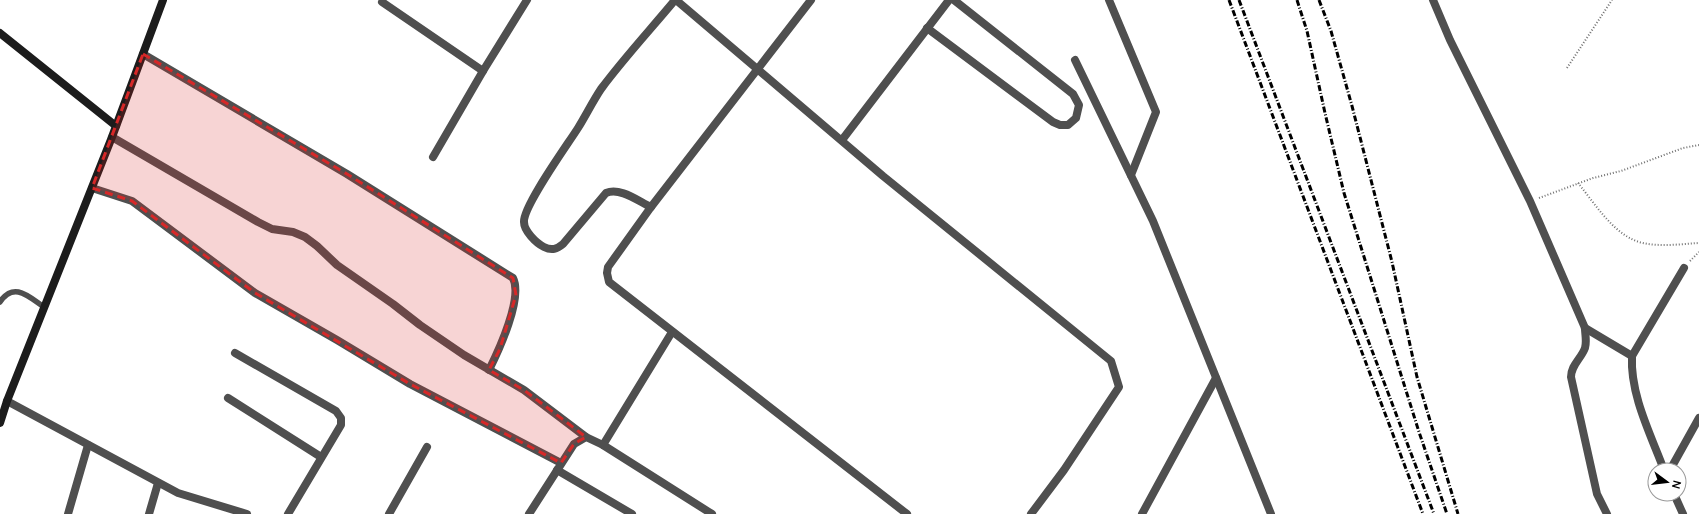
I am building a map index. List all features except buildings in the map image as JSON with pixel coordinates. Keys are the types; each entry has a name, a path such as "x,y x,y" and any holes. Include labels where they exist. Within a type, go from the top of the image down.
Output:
{"main road":[{"path":"0,423 7,401 112,137 163,0"},
{"path":"0,33 116,126"}],"street":[{"path":"432,157 527,0"},
{"path":"651,207 618,191 611,191 606,194 563,244 558,249 552,250 544,247 534,239 527,231 524,223 525,214 536,192 579,127 601,90 676,0 842,140 1111,361 1119,387 1064,470 1031,514"},
{"path":"811,0 651,207 608,267 607,273 609,282 906,514"},
{"path":"842,140 949,0"},
{"path":"927,28 1053,122 1068,126 1076,118 1079,105 1073,94 954,0"},
{"path":"1109,0 1156,112 1131,175"},
{"path":"1433,0 1450,40 1530,201 1585,328 1586,338 1584,348 1571,370 1571,377 1597,494 1607,514"},
{"path":"382,2 483,71"},
{"path":"143,54 347,174 513,278 516,284 516,295 500,349 489,370"},
{"path":"1075,60 1153,221 1271,514"},
{"path":"112,137 258,222 272,229 292,232 305,237 346,272 393,304 420,325 489,370 524,390 586,437 603,445 712,514"},
{"path":"92,188 132,201 255,294 338,340 410,384 559,467 632,514"},
{"path":"1661,462 1639,403 1631,367 1632,356 1684,268"},
{"path":"1585,328 1632,356"},
{"path":"603,445 672,332"},
{"path":"235,353 336,411 341,418 340,425 288,514"},
{"path":"1142,514 1216,378"},
{"path":"228,398 321,457"},
{"path":"7,401 178,493 247,514"},
{"path":"1674,462 1699,418"},
{"path":"529,514 574,444 586,437"},
{"path":"68,514 88,445"},
{"path":"389,514 427,447"},
{"path":"149,514 158,482"},
{"path":"1678,502 1683,514"}],"lane":[{"path":"0,302 4,296 13,291 21,292 44,308"}],"path":[{"path":"1568,68 1612,0"},
{"path":"1530,201 1621,171 1683,148 1699,145"},
{"path":"1578,184 1608,219 1625,235 1642,243 1660,245 1699,243"}],"highlighted area":[{"path":"143,54 347,174 513,278 516,295 500,349 489,370 524,390 586,437 574,444 561,463 410,384 255,293 132,201 92,188"}],"railway":[{"path":"1229,0 1423,514"},
{"path":"1239,0 1434,514"},
{"path":"1297,0 1307,31 1344,193 1419,432 1447,514"},
{"path":"1319,0 1331,31 1352,106 1392,262 1417,377 1458,514"}]}
